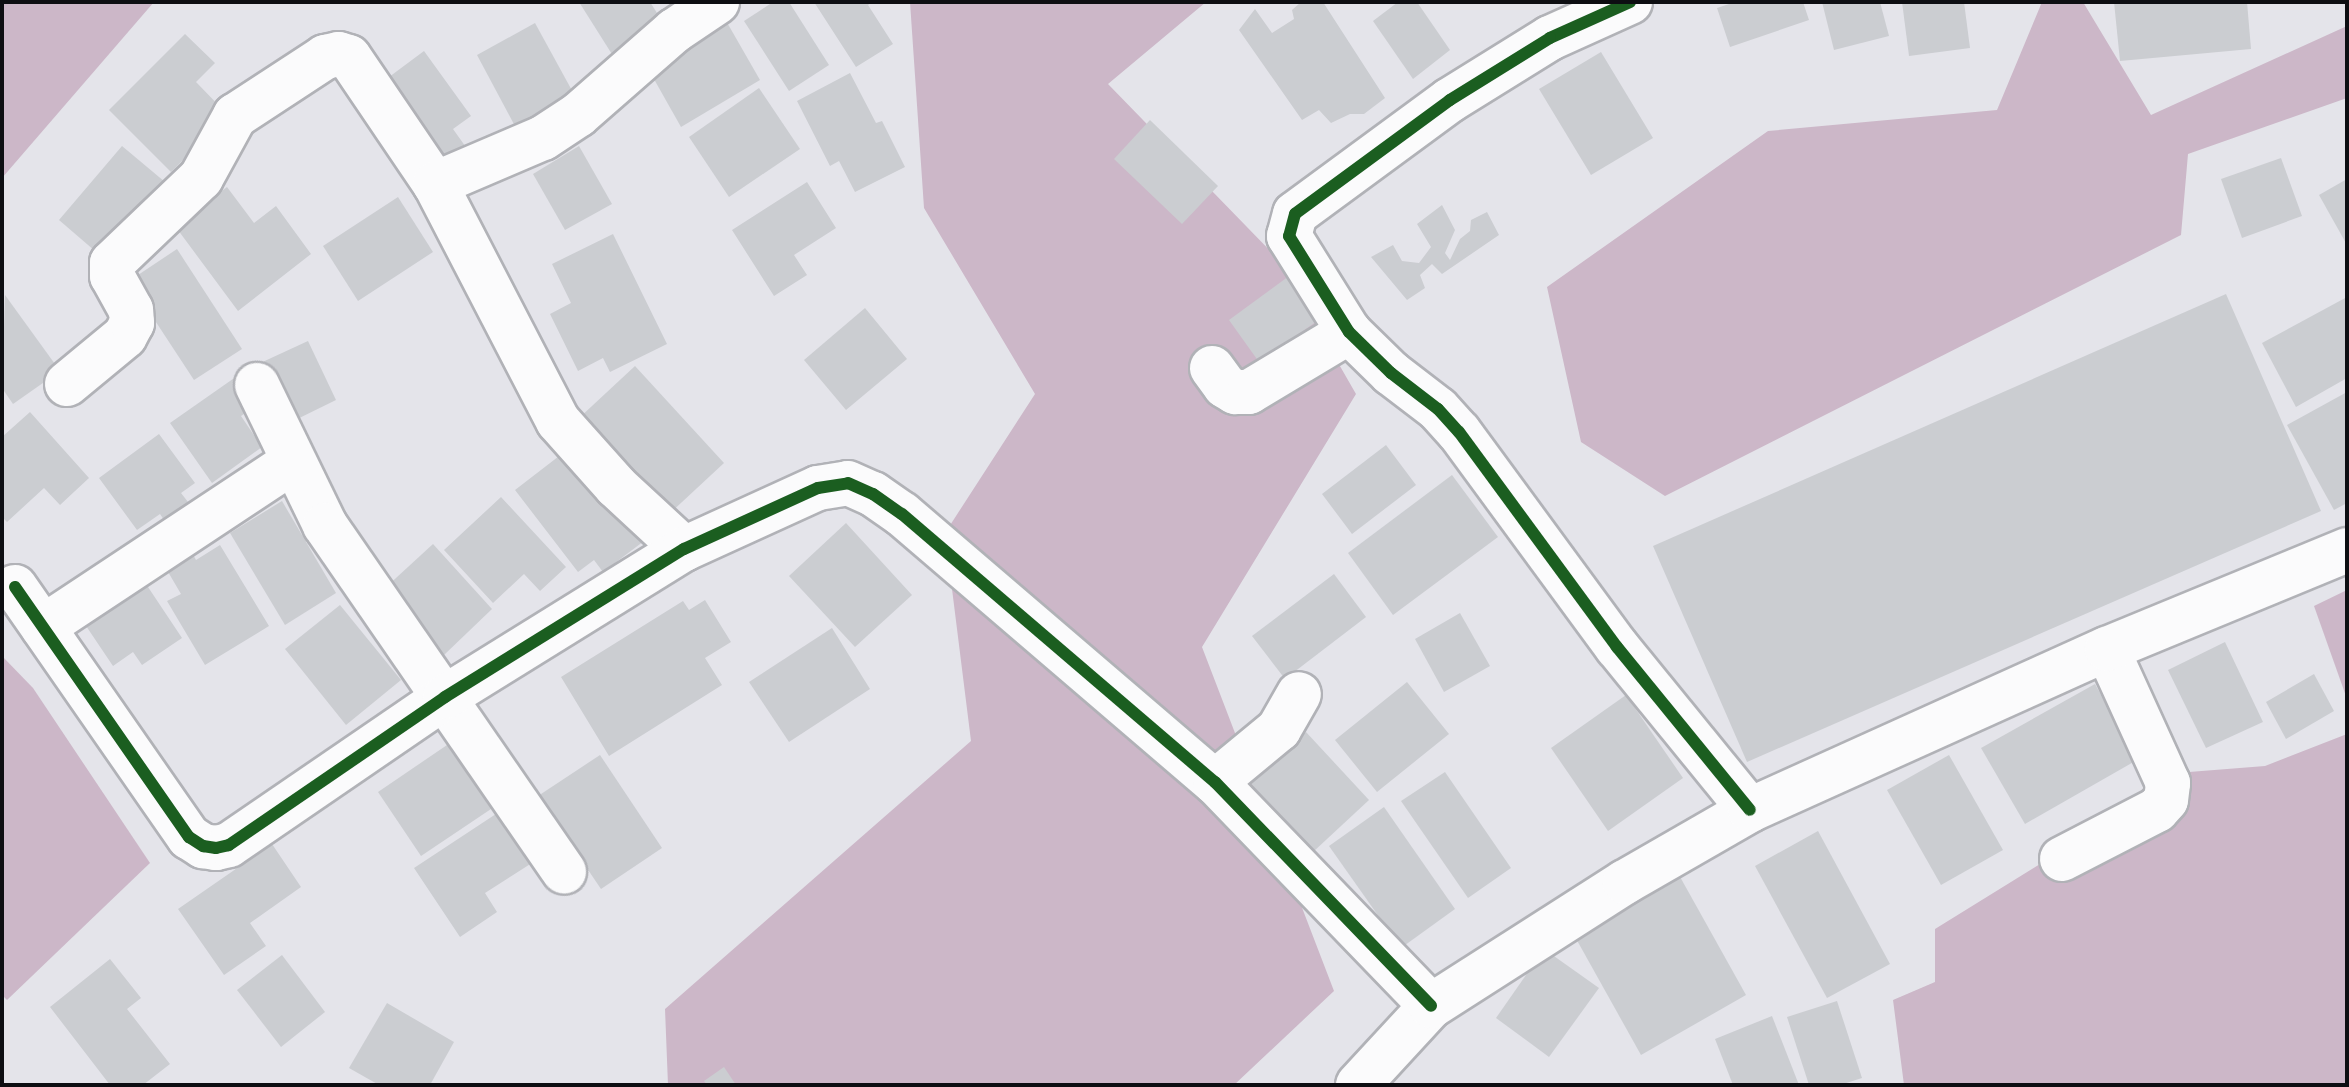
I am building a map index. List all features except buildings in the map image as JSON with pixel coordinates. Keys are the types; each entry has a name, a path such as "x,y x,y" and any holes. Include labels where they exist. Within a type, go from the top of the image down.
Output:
{"street":[{"path":"435,184 543,138 578,115 674,31 717,2"},
{"path":"1630,2 1550,38 1450,100 1295,214 1289,236 1349,332 1391,373 1438,409 1459,432 1617,647 1750,810"},
{"path":"67,384 125,336 132,323 131,310 112,276 112,263 201,178 235,116 325,57 339,54 349,57 435,184 558,421 616,486 684,549"},
{"path":"1212,368 1225,386 1235,392 1249,392 1349,332"},
{"path":"257,385 292,462 359,579 445,697 564,872"},
{"path":"43,627 292,462"},
{"path":"6,584 43,627 189,837 203,846 229,845 445,697 684,549 818,488 848,483 873,494 902,514 1215,782 1431,1006"},
{"path":"1385,1075 1431,1006 1625,882 1750,810 2107,649 2347,550"},
{"path":"2062,859 2157,810 2166,800 2168,783 2107,649"},
{"path":"1215,782 1279,729 1299,694"}],"shaded area":[{"path":"2,2 154,2 2,178"},
{"path":"910,2 1206,2 1108,84 1279,260 1356,394 1202,647 1334,991 1234,1085 668,1085 665,1009 971,741 945,533 1035,394 924,208"},
{"path":"2042,2 2083,2 2151,115 2347,26 2347,98 2188,154 2181,235 1665,496 1581,442 1547,287 1768,131 1997,110"},
{"path":"2347,590 2347,699 2314,606"},
{"path":"2,656 33,688 150,863 7,1000 2,995"},
{"path":"2347,734 2347,1085 1904,1085 1893,1000 1935,982 1935,929 2189,772 2265,766"}],"cycle path":[{"path":"1630,2 1550,38 1450,100 1295,214 1289,236 1349,332 1391,373 1438,409 1459,432 1617,647 1750,810"},
{"path":"15,587 189,837 203,846 216,848 229,845 445,697 684,549 818,488 848,483 873,494 902,514 1215,782 1431,1006"}]}
